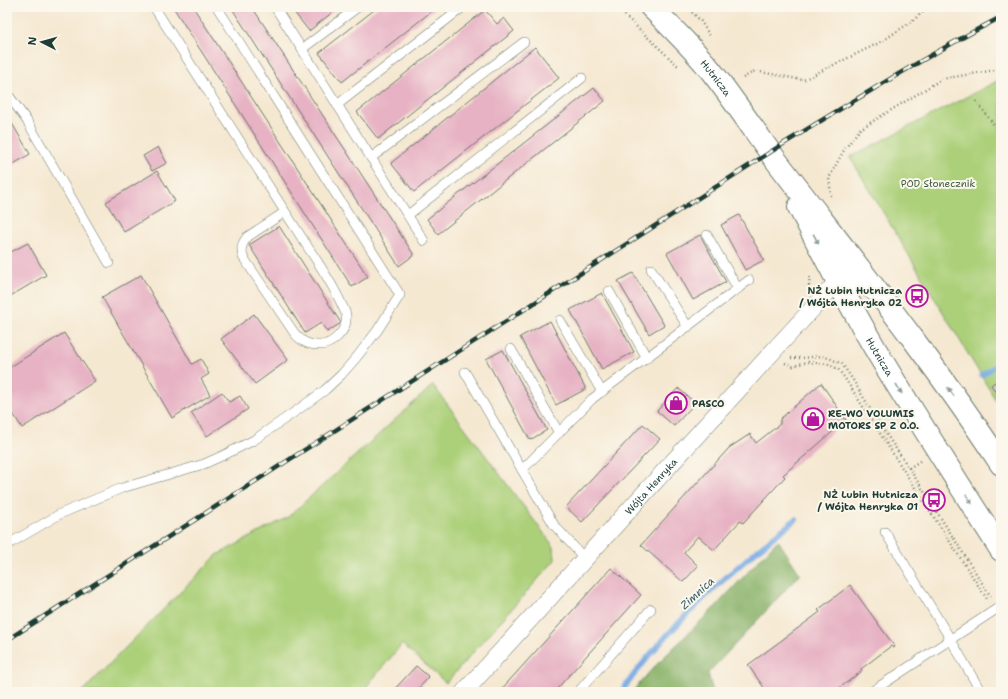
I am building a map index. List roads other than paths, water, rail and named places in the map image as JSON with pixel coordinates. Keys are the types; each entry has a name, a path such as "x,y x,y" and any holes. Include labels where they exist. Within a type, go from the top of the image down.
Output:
{"main road":[{"name":"Hutnicza","path":"651,7 680,36 712,72 772,155 970,418 1001,464"},
{"name":"Hutnicza","path":"772,155 838,281 886,367 1001,550"}],"street":[{"name":"Wójta Henryka","path":"464,692 838,281 845,266 845,251"},
{"path":"838,281 853,282 869,289 880,297"}],"lane":[{"path":"154,7 285,212 337,294 346,315 346,325 341,333 332,342 321,346 303,342 294,334 243,257 241,250 242,243 247,237 285,212"},
{"path":"7,545 60,514 122,488 204,464 254,440 325,390 341,375 377,331 400,295 217,7"},
{"path":"275,7 424,241"},
{"path":"302,50 358,7"},
{"path":"337,105 463,7"},
{"path":"371,158 524,42"},
{"path":"408,215 582,78"},
{"path":"7,93 28,121 108,263"},
{"path":"707,234 738,289"},
{"path":"652,269 688,327"},
{"path":"522,470 592,399 749,280"},
{"path":"609,291 647,358"},
{"path":"560,320 602,392"},
{"path":"511,349 558,433"},
{"path":"465,372 554,525 584,559"},
{"path":"884,532 951,640 981,692"},
{"path":"871,692 998,608"},
{"path":"578,692 651,609"}],"waterway":[{"name":"Zimnica","path":"982,375 1001,362"},
{"name":"Zimnica","path":"621,692 659,644 702,599 749,557 796,519"}],"railway":[{"path":"7,640 783,144 918,63 1001,17"}],"place":[{"name":"NŻ Lubin Hutnicza / Wójta Henryka 02","path":"917,296"},
{"name":"PASCO","path":"676,403"},
{"name":"RE-WO VOLUMIS MOTORS SP Z O.O.","path":"813,419"},
{"name":"NŻ Lubin Hutnicza / Wójta Henryka 01","path":"934,500"}],"park label":[{"name":"POD Słonecznik","path":"938,183"}]}
